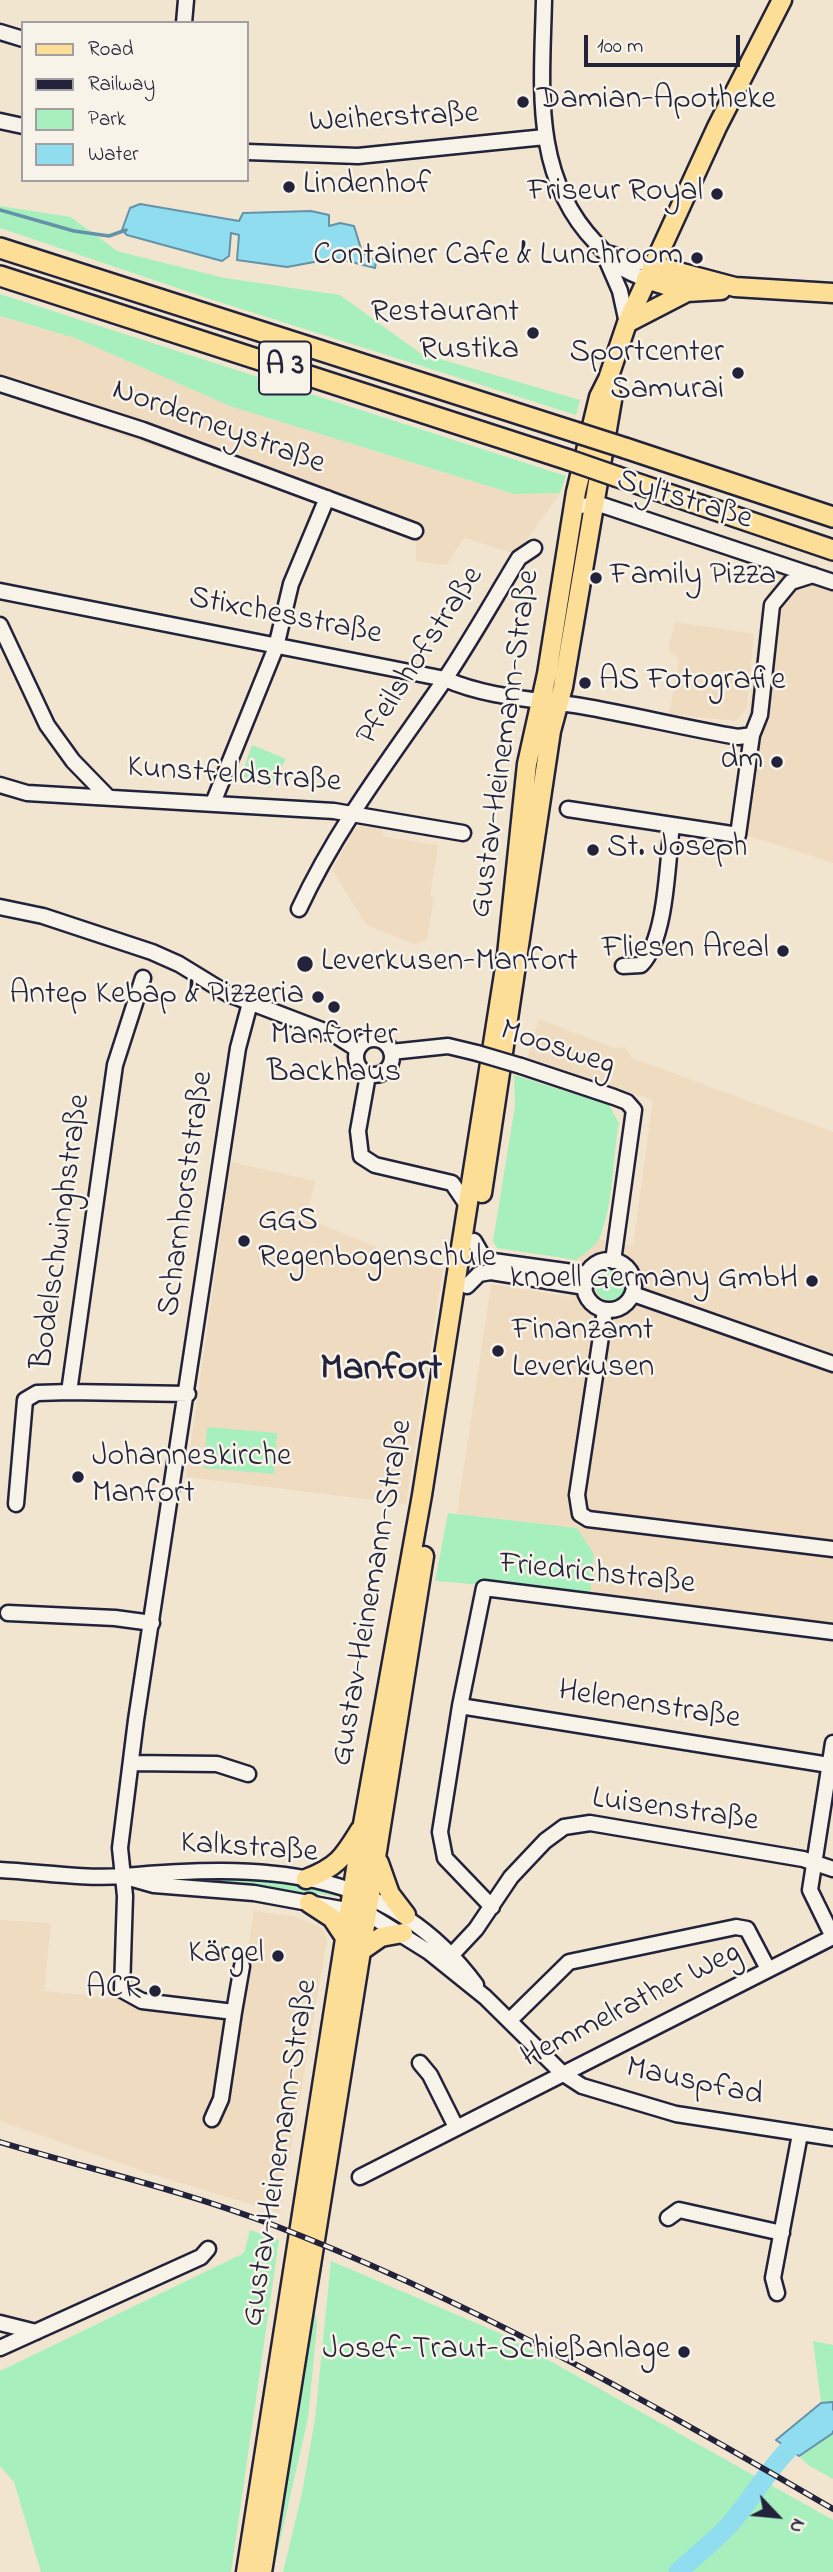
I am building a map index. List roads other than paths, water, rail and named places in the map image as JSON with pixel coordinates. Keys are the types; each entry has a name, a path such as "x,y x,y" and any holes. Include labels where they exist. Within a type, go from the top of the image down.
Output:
{"highway":[{"name":"A 3","path":"0,248 833,517"},
{"name":"A 3","path":"0,276 569,460 833,550"}],"main road":[{"name":"Gustav-Heinemann-Straße","path":"262,2572 361,1951 363,1824 418,1523 507,954 527,764 547,674 574,506 598,397 608,379 627,323 649,272 782,0"},
{"path":"649,272 735,287 833,293"},
{"path":"649,272 687,292"},
{"path":"627,323 687,292 712,292 735,287"},
{"name":"Gustav-Heinemann-Straße","path":"246,2572 346,1939 377,1858 534,857 542,783 612,400 608,379"},
{"path":"306,1879 329,1870 340,1862 363,1824"},
{"path":"361,1951 405,1924 387,1889 377,1858"},
{"path":"309,1903 332,1918 346,1939"}],"street":[{"path":"184,21 186,0"},
{"path":"544,0 541,99 549,163 564,201 585,232 616,266 649,272"},
{"path":"0,32 21,38"},
{"path":"0,121 21,126"},
{"name":"Weiherstraße","path":"248,152 358,156 545,137"},
{"path":"606,253 608,269 620,291 627,323"},
{"name":"Norderneystraße","path":"1,387 143,429 415,531"},
{"path":"213,803 276,647 291,584 327,498"},
{"name":"Syltstraße","path":"574,506 593,504 776,561 833,582"},
{"name":"Pfeilshofstraße","path":"299,909 318,867 352,813 445,679 519,558 534,548"},
{"name":"Syltstraße","path":"776,561 784,588"},
{"path":"568,809 738,835 752,735 760,715 772,605 784,588 800,578 813,575"},
{"name":"Stixchesstraße","path":"0,591 445,679 462,687 724,735 752,735"},
{"path":"0,625 47,725 73,761 107,796"},
{"name":"Kunstfeldstraße","path":"0,785 27,793 352,813 463,833"},
{"path":"623,966 641,965 650,956 660,916 672,825"},
{"path":"0,907 43,916 152,952 250,1003 335,1035 357,1049"},
{"name":"Bodelschwinghstraße","path":"16,1504 25,1400 37,1393 69,1392 115,1065 140,976 158,982"},
{"name":"Scharnhorststraße","path":"234,2012 142,2001 122,1990 125,1896 120,1849 238,1048 250,1003"},
{"path":"375,1039 382,1041 391,1052 387,1070 368,1075 356,1065 357,1049 361,1043 375,1039"},
{"name":"Moosweg","path":"391,1052 448,1046 521,1066 626,1102 634,1110 613,1261"},
{"path":"368,1075 358,1131 361,1156 375,1165 452,1183 467,1205"},
{"path":"452,1183 474,1165"},
{"path":"474,1241 482,1255 493,1261 586,1281"},
{"path":"613,1261 631,1273 633,1294 619,1308 605,1310 589,1300 586,1281 598,1263 613,1261"},
{"path":"467,1286 479,1274 491,1272 586,1281"},
{"path":"633,1294 833,1364"},
{"path":"605,1310 576,1495 580,1514 588,1519 833,1549"},
{"path":"69,1392 188,1394"},
{"name":"Friedrichstraße","path":"492,1907 453,1867 441,1846 440,1832 460,1706 484,1588 833,1632"},
{"path":"8,1613 115,1618 152,1623"},
{"name":"Helenenstraße","path":"460,1706 829,1765"},
{"path":"833,1743 810,1890 833,1937"},
{"path":"131,1763 217,1764 248,1774"},
{"name":"Luisenstraße","path":"448,1959 492,1907 511,1877 545,1841 564,1827 590,1823 803,1859 833,1869"},
{"name":"Kalkstraße","path":"0,1870 122,1876 146,1872 225,1872 306,1879 361,1903"},
{"name":"Kalkstraße","path":"122,1876 154,1885 224,1890 309,1903 361,1903"},
{"name":"Mauspfad","path":"361,1903 405,1924 448,1959 562,2073 582,2086 632,2102 728,2123 833,2138"},
{"path":"510,2020 569,1962 736,1927 747,1929 768,1969"},
{"name":"Hemmelrather Weg","path":"360,2177 562,2073 636,2040 833,1937"},
{"path":"212,2119 221,2099 242,1966"},
{"path":"420,2063 430,2074 456,2127"},
{"name":"Mauspfad","path":"777,2293 772,2278 800,2134"},
{"path":"668,2218 680,2210 782,2233"},
{"path":"0,2348 201,2257 208,2249"},
{"path":"0,2323 36,2332"}],"water":[{"path":"140,204 239,221 243,213 311,211 329,215 329,226 340,223 354,226 362,252 376,261 375,268 336,258 287,267 237,260 239,235 231,233 229,256 222,261 127,235 122,230 130,208"},
{"path":"833,2402 833,2433 799,2456 776,2440 821,2403"}],"waterway":[{"path":"0,210 74,231 109,236 126,230"},
{"path":"678,2572 731,2523 787,2451 800,2439 833,2420"}],"railway":[{"path":"0,2142 235,2211 342,2253 556,2354 833,2509"}],"place":[{"name":"Damian-Apotheke","path":"523,102"},
{"name":"Lindenhof","path":"289,187"},
{"name":"Friseur Royal","path":"717,194"},
{"name":"Container Cafe & Lunchroom","path":"697,258"},
{"name":"Restaurant Rustika","path":"533,333"},
{"name":"Sportcenter Samurai","path":"738,373"},
{"name":"Family Pizza","path":"596,578"},
{"name":"AS Fotografie","path":"585,683"},
{"name":"dm","path":"777,762"},
{"name":"St. Joseph","path":"593,850"},
{"name":"Fliesen Areal","path":"783,951"},
{"name":"Leverkusen-Manfort","path":"305,964"},
{"name":"Antep Kebap & Pizzeria","path":"318,997"},
{"name":"Manforter Backhaus","path":"334,1007"},
{"name":"GGS Regenbogenschule","path":"244,1241"},
{"name":"knoell Germany GmbH","path":"812,1281"},
{"name":"Finanzamt Leverkusen","path":"498,1351"},
{"name":"Johanneskirche Manfort","path":"78,1477"},
{"name":"Kärgel","path":"278,1956"},
{"name":"ACR","path":"155,1991"},
{"name":"Josef-Traut-Schießanlage","path":"684,2352"}],"district":[{"name":"Manfort","path":"381,1372"}]}
